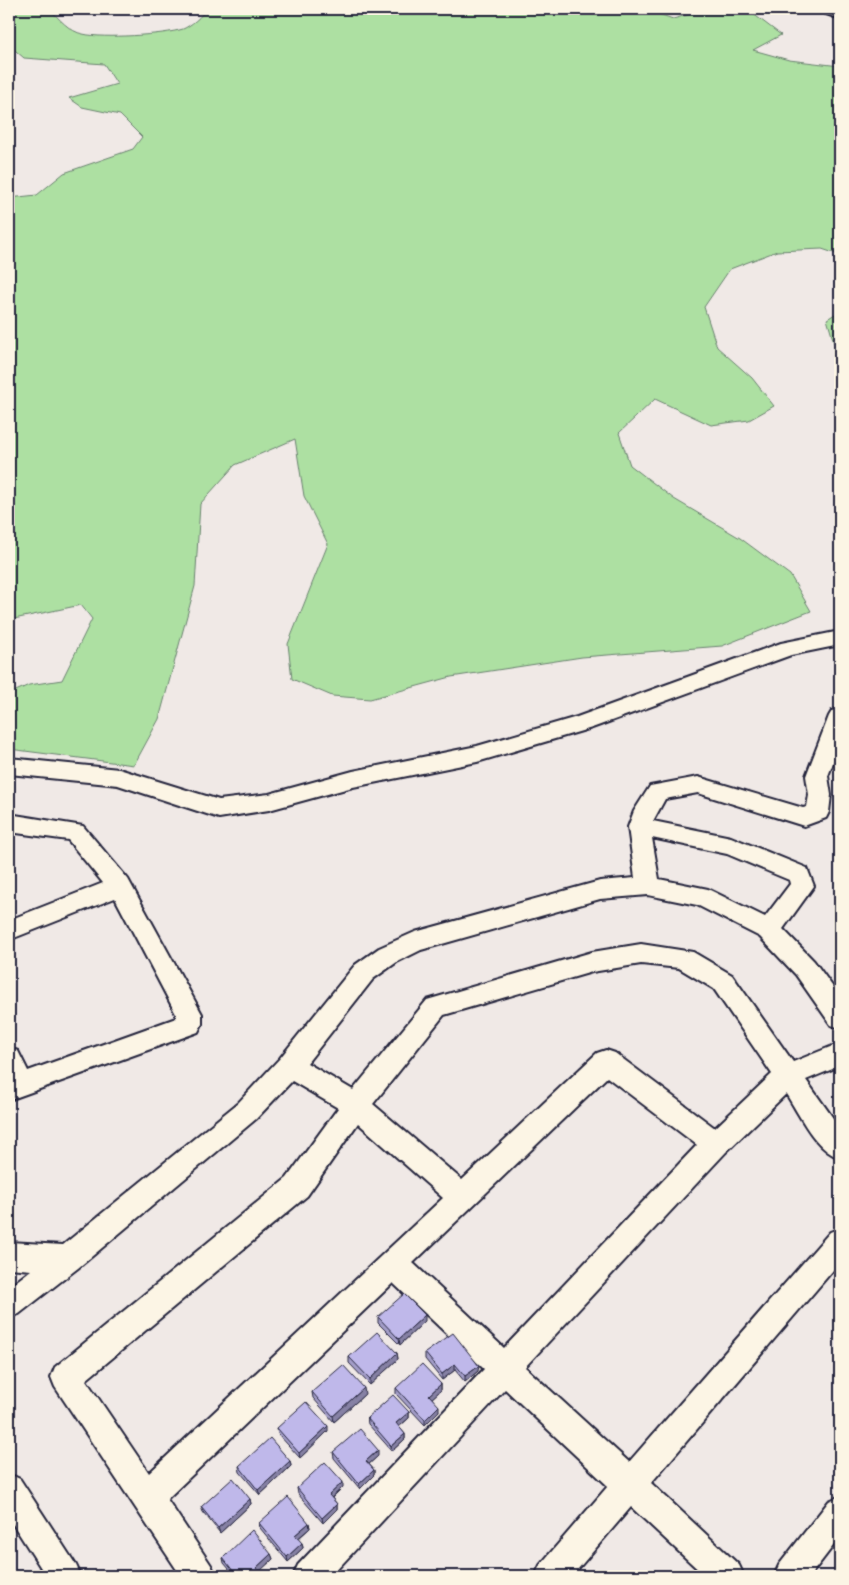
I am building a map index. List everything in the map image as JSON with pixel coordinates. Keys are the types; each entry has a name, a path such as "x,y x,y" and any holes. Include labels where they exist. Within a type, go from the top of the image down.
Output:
{"street":[{"path":"825,9 840,15"},
{"path":"9,766 119,777 219,809 269,802 353,779 477,754 584,722 788,648 840,638"},
{"path":"648,886 640,827 645,811 658,792 689,785 698,785 804,817 818,812 820,795 817,776 840,716"},
{"path":"9,823 75,832 120,886 189,1014 189,1024 15,1087 9,1059"},
{"path":"640,827 731,846 799,874 802,886 769,930"},
{"path":"9,930 120,886"},
{"path":"9,1304 68,1259 247,1111 289,1066 364,972 388,955 415,942 600,890 648,886 700,896 736,911 769,930 806,968 840,1017"},
{"path":"200,1576 66,1377 296,1187 356,1105 436,1007 592,962 641,954 684,960 723,982 828,1134 840,1146"},
{"path":"309,1576 716,1144 787,1076 840,1054"},
{"path":"146,1498 606,1060 716,1144"},
{"path":"289,1066 356,1105 462,1197"},
{"path":"551,1576 840,1241"},
{"path":"9,1255 68,1259"},
{"path":"393,1264 728,1576"},
{"path":"9,1490 65,1576"},
{"path":"790,1576 840,1512"}],"green space":[{"path":"9,9 50,9 73,31 78,33 118,36 162,33 183,29 196,21 205,9 645,9 673,19 708,9 748,10 781,35 753,50 789,60 840,66 840,255 822,249 777,251 730,269 704,307 717,347 752,378 774,406 749,420 711,425 655,399 619,433 630,465 674,499 740,538 790,575 811,611 722,646 582,657 451,677 370,699 332,696 292,679 288,644 328,544 304,496 295,439 235,465 200,504 195,586 159,719 134,765 9,749 9,694 29,685 62,680 92,619 81,605 9,620 9,198 37,195 64,173 133,149 142,137 120,115 82,107 69,98 117,84 104,64 24,58 9,45"},
{"path":"840,311 840,363 827,319"}],"building":[{"path":"404,1294 425,1315 399,1339 378,1317"},
{"path":"377,1332 397,1353 370,1379 349,1357"},
{"path":"453,1333 479,1366 465,1376 455,1364 442,1374 425,1353"},
{"path":"422,1364 441,1384 429,1395 439,1406 425,1420 396,1388"},
{"path":"343,1365 364,1388 333,1416 312,1392"},
{"path":"393,1395 409,1412 396,1423 405,1434 391,1446 367,1418"},
{"path":"306,1402 328,1426 299,1453 277,1428"},
{"path":"360,1429 378,1450 366,1461 374,1470 359,1484 333,1452"},
{"path":"270,1438 290,1461 258,1490 239,1466"},
{"path":"325,1462 343,1482 329,1495 337,1504 322,1518 297,1488"},
{"path":"233,1478 250,1499 218,1528 201,1507"},
{"path":"288,1497 309,1523 295,1535 302,1543 287,1557 259,1523"},
{"path":"252,1530 271,1554 256,1568 261,1576 237,1576 223,1558"}]}
